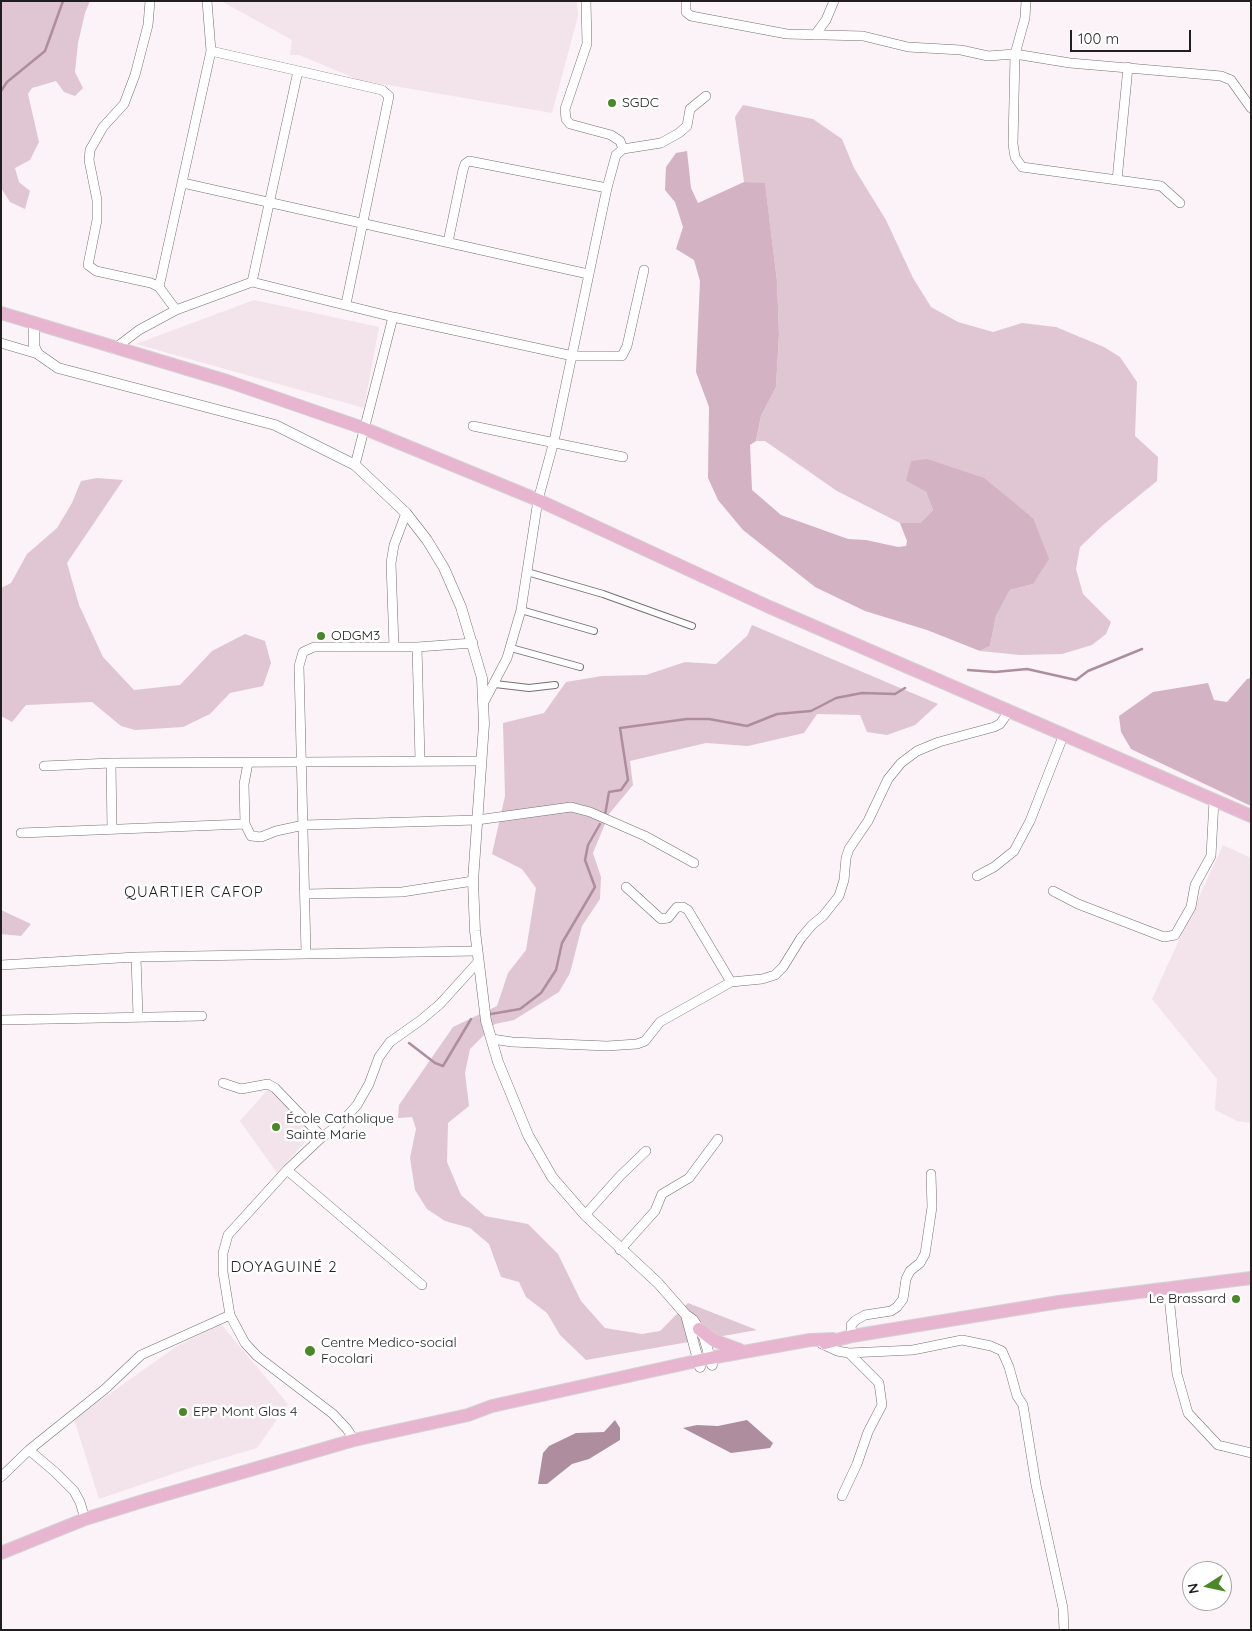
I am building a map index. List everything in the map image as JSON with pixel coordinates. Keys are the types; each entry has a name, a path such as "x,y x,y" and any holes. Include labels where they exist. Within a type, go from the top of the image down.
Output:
{"main road":[{"path":"1,313 114,349 227,381 363,428 538,500 671,563 1251,816"},
{"path":"1,1553 85,1519 354,1440 468,1415 492,1406 705,1363 852,1336 1059,1302 1251,1278"},
{"path":"699,1329 714,1340 742,1351"},
{"path":"705,1363 742,1351 810,1340 828,1341"}],"street":[{"path":"150,1 148,26 135,75 124,104 103,127 90,150 89,160 97,200 97,220 88,265 96,272 159,287 176,310"},
{"path":"159,287 211,51 207,1"},
{"path":"586,1 587,44 565,110 566,119 570,124 611,135 620,141 622,149"},
{"path":"686,1 686,12 691,16 787,34 863,36 908,48 961,50 988,56 1015,54 1070,63 1221,76 1231,80 1251,108"},
{"path":"815,35 826,20 834,1"},
{"path":"1026,1 1025,18 1015,54 1013,144 1015,157 1022,167 1161,186 1180,203"},
{"path":"211,51 382,90 389,96 346,304"},
{"path":"1118,180 1128,67"},
{"path":"252,282 298,71"},
{"path":"484,702 495,684 511,648 527,572 538,500 554,441 573,356 588,274 616,155 622,149 661,142 679,134 687,126 690,108 706,96"},
{"path":"448,242 463,170 465,164 469,161 607,188"},
{"path":"183,182 588,274"},
{"path":"114,349 139,330 176,310 252,282 393,317 573,356 622,356 627,346 644,270"},
{"path":"355,465 393,317"},
{"path":"34,324 34,346 38,354"},
{"path":"1,342 38,354 58,368 74,374 275,425 355,465 406,513 427,540 444,568 461,607 482,678 484,702 473,881 476,951 486,1021 508,1091 528,1135 552,1177 585,1215 673,1298 686,1316 705,1363"},
{"path":"474,426 554,441 623,457"},
{"path":"394,647 391,562 394,544 406,513"},
{"path":"527,572 603,594 692,626"},
{"path":"520,610 594,631"},
{"path":"306,953 299,666 303,652 314,647 417,647 473,643"},
{"path":"417,647 420,760"},
{"path":"511,648 580,667"},
{"path":"495,684 529,688 555,685"},
{"path":"492,1039 521,1043 607,1046 637,1044 645,1041 660,1022 731,982 762,979 775,975 783,967 812,925 832,906 844,880 846,858 849,849 868,821 884,786 901,763 917,751 939,742 994,727 1000,724 1009,711"},
{"path":"977,876 994,867 1014,851 1030,821 1064,734"},
{"path":"44,766 111,763 480,761"},
{"path":"111,763 112,830"},
{"path":"248,763 244,784 245,824 251,836 261,837 276,831 304,825 477,820 571,807 590,812 645,836 694,863"},
{"path":"1053,891 1078,904 1164,937 1176,935 1191,907 1195,885 1211,856 1214,800"},
{"path":"21,833 245,824"},
{"path":"305,894 402,892 473,881"},
{"path":"626,887 662,919 668,918 677,908 683,906 688,910 731,982"},
{"path":"1,965 136,957 476,951"},
{"path":"136,957 138,1016"},
{"path":"354,1440 333,1414 257,1356 244,1343 230,1315 223,1272 223,1253 228,1236 287,1170 322,1137 340,1124 357,1105 369,1084 379,1058 390,1042 440,1004 478,962"},
{"path":"1,1020 202,1016"},
{"path":"223,1083 240,1089 268,1084 275,1088 322,1137"},
{"path":"620,1250 650,1216 662,1194 689,1178 718,1139"},
{"path":"585,1215 620,1176 646,1151"},
{"path":"287,1170 422,1285"},
{"path":"852,1336 851,1325 864,1315 891,1311 898,1308 903,1299 906,1279 910,1270 920,1263 925,1254 932,1207 931,1174"},
{"path":"1168,1287 1177,1374 1188,1413 1218,1445 1251,1453"},
{"path":"1,1477 29,1450 105,1389 141,1355 230,1315"},
{"path":"686,1316 693,1320 699,1329 705,1363"},
{"path":"828,1341 837,1351 849,1353 913,1350 962,1340 990,1346 1002,1351 1009,1367 1017,1396 1022,1405 1036,1485 1063,1608 1064,1630"},
{"path":"842,1496 857,1464 868,1432 882,1405 879,1383 849,1353"},
{"path":"29,1450 74,1491 80,1502 85,1519"}],"shaded area":[{"path":"1,1 90,1 85,13 78,43 75,72 83,88 75,96 64,92 56,81 32,88 28,94 39,142 30,160 15,168 19,182 30,191 25,209 10,202 1,188"},
{"path":"221,1 577,1 578,16 552,113 359,80 299,55 290,55 292,40"},
{"path":"743,105 813,119 842,139 854,168 886,220 913,278 931,307 958,322 993,332 1022,323 1056,327 1104,347 1120,357 1137,382 1135,436 1158,457 1157,481 1103,525 1080,547 1076,569 1083,594 1111,622 1106,634 1092,645 1062,654 1020,655 980,651 990,646 996,616 1010,590 1033,584 1033,518 1014,503 906,481 926,492 933,510 920,523 900,523 837,491 765,441 756,441 761,416 776,387 779,334 777,281 765,184 744,182 735,117"},
{"path":"687,151 691,188 698,203 744,182 765,183 777,281 779,334 776,387 761,416 756,441 750,445 752,490 781,515 848,539 866,540 898,547 906,546 907,541 900,523 920,523 933,510 926,492 906,481 911,461 927,459 984,478 1033,518 1049,559 1033,584 1010,590 996,616 990,646 980,651 927,630 865,611 815,587 743,530 718,500 708,478 709,407 696,372 700,281 694,260 676,249 683,227 675,202 665,190 666,167 676,153"},
{"path":"254,300 379,327 364,408 136,344"},
{"path":"97,478 123,480 67,563 79,605 103,657 134,690 180,685 212,651 245,634 265,641 271,663 263,686 230,693 210,714 183,727 135,730 121,726 92,702 26,705 12,722 1,716 1,588 11,583 27,554 57,528 72,503 81,481"},
{"path":"752,625 938,704 915,725 887,735 867,732 860,715 817,714 804,733 748,746 706,743 630,761 633,785 609,814 593,853 601,877 600,899 582,926 570,973 559,992 514,1020 495,1024 470,1049 465,1073 469,1106 448,1123 447,1162 461,1195 485,1216 528,1224 558,1254 581,1301 605,1328 642,1334 660,1331 688,1303 757,1330 586,1360 560,1335 547,1313 526,1297 519,1282 501,1277 489,1244 470,1228 445,1221 427,1209 415,1190 410,1158 416,1129 412,1117 398,1118 399,1105 453,1027 497,1006 508,973 526,950 536,888 522,869 492,854 505,796 503,723 544,713 566,682 602,676 646,675 685,662 716,664 747,636"},
{"path":"1251,678 1251,806 1131,749 1121,732 1119,716 1153,692 1208,683 1214,700 1227,702 1247,679"},
{"path":"1223,845 1251,858 1251,1123 1237,1121 1215,1110 1217,1079 1152,999"},
{"path":"1,910 31,924 21,936 1,934"},
{"name":"École Catholique Sainte Marie","path":"270,1087 313,1133 277,1173 240,1121"},
{"name":"EPP Mont Glas 4","path":"221,1324 288,1404 257,1448 193,1467 99,1499 74,1419 177,1346"},
{"path":"615,1420 620,1428 620,1440 589,1459 572,1464 547,1484 538,1484 543,1453 549,1446 576,1433 604,1432"},
{"path":"747,1420 773,1443 770,1448 731,1453 683,1428 697,1425 718,1426"}],"waterway":[{"path":"1,91 7,82 45,51 63,1"},
{"path":"968,670 995,672 1027,669 1076,680 1088,671 1142,649"},
{"path":"605,815 609,792 621,790 628,780 620,728 687,719 709,719 747,726 777,714 811,711 836,698 862,693 895,694 905,688"},
{"path":"491,1014 520,1009 541,993 556,970 562,943 595,887 585,860 588,845 600,824"},
{"path":"409,1043 435,1063 443,1066 471,1019"}],"place":[{"name":"SGDC","path":"612,103"},
{"name":"ODGM3","path":"321,636"},
{"name":"École Catholique Sainte Marie","path":"276,1127"},
{"name":"Le Brassard","path":"1236,1299"},
{"name":"Centre Medico-social Focolari","path":"310,1351"},
{"name":"EPP Mont Glas 4","path":"183,1412"}],"district":[{"name":"QUARTIER CAFOP","path":"194,892"},
{"name":"DOYAGUINÉ 2","path":"284,1267"}]}
